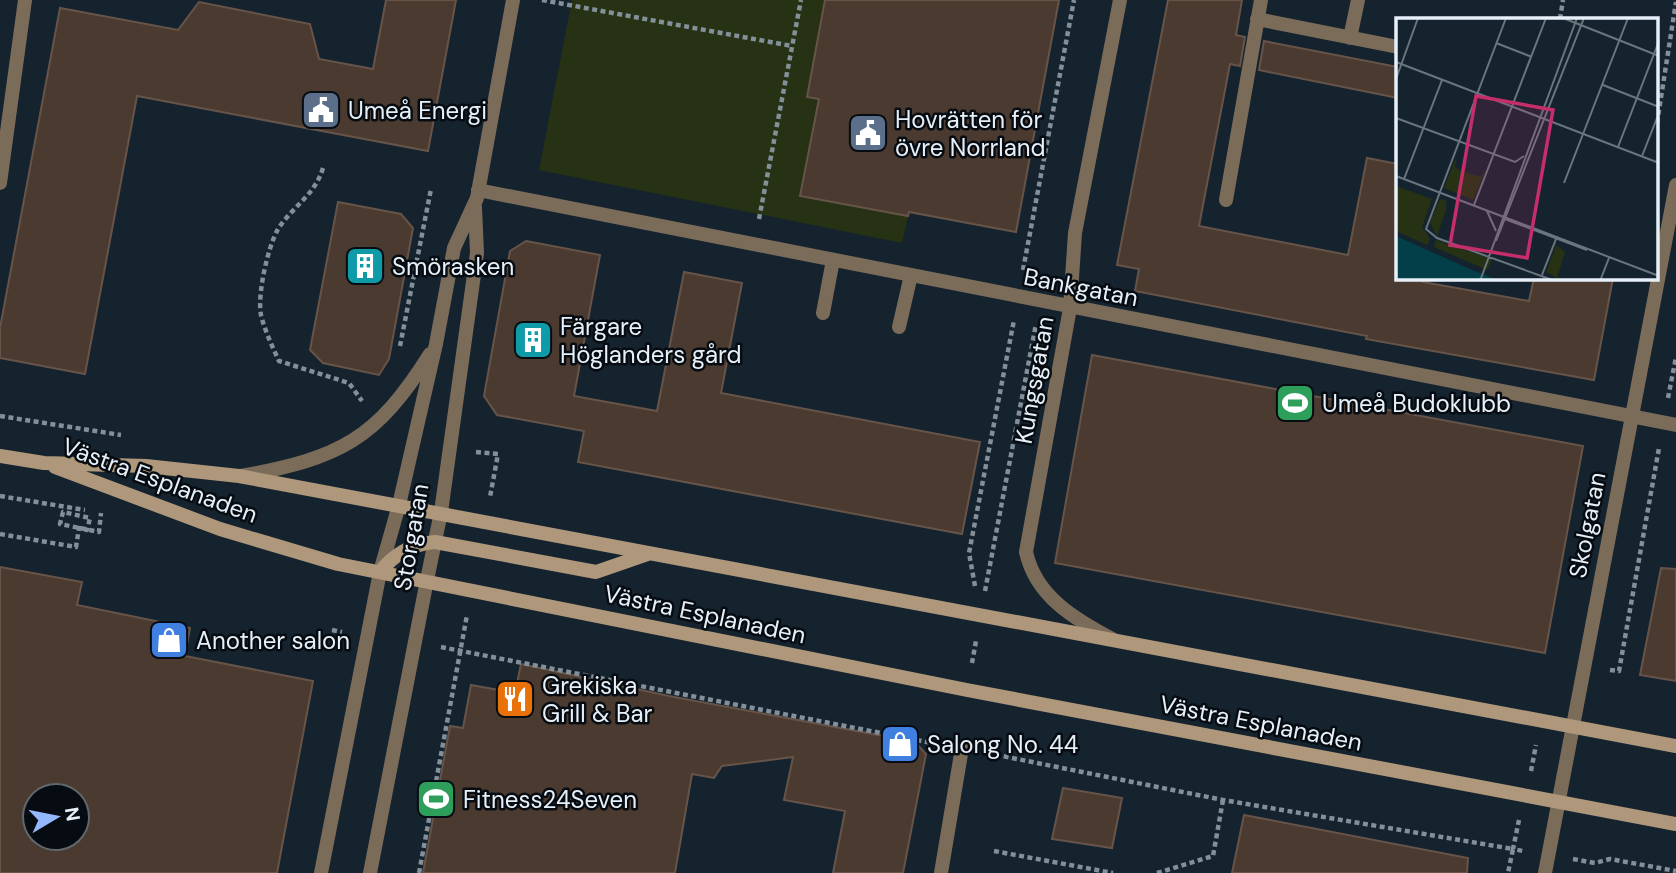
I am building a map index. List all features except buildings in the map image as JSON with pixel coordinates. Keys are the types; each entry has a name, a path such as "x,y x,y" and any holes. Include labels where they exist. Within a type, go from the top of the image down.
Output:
{"main road":[{"path":"0,456 44,463"},
{"name":"Västra Esplanaden","path":"44,463 134,465 239,476 981,615 1119,644 1676,746"},
{"name":"Västra Esplanaden","path":"44,463 220,529 338,564 967,690 1676,824"},
{"path":"380,572 391,558 408,548 435,542 596,572 649,554"}],"street":[{"path":"0,183 25,0"},
{"name":"Storgatan","path":"370,873 441,512 477,253 475,206 513,0"},
{"name":"Kungsgatan","path":"1119,644 1073,617 1042,590 1030,572 1026,552 1070,308 1075,233 1121,0"},
{"path":"1226,200 1261,0"},
{"path":"1350,38 1358,0"},
{"path":"1257,19 1396,47"},
{"name":"Skolgatan","path":"1658,275 1676,185"},
{"name":"Bankgatan","path":"478,190 1040,303 1670,424"},
{"name":"Storgatan","path":"321,873 380,572 399,505 436,344 454,248 475,206"},
{"path":"823,313 833,260"},
{"path":"899,327 911,275"},
{"name":"Skolgatan","path":"1545,873 1657,280"},
{"name":"Storgatan","path":"239,476 288,468 347,445 367,432 402,398 436,344"},
{"path":"940,873 962,748"}],"path":[{"path":"542,0 792,46"},
{"path":"755,244 801,0"},
{"path":"1560,18 1563,0"},
{"path":"1658,117 1676,2"},
{"path":"323,168 318,186 278,229 270,247 261,311 268,338 279,360 349,383 367,409"},
{"path":"398,355 431,189"},
{"name":"Kungsgatan","path":"981,615 1040,303"},
{"path":"1619,671 1670,424 1676,357"},
{"path":"0,416 132,437"},
{"path":"485,521 498,454"},
{"path":"0,496 102,513 99,532 92,531 82,528 60,524 63,513 90,518 87,530 79,528 76,547 0,534"},
{"path":"419,873 472,590"},
{"path":"461,649 1223,800 1513,849 1507,873"},
{"path":"1157,873 1213,856 1223,800"},
{"path":"994,851 1113,873"}],"green space":[{"path":"572,0 825,0 807,96 819,99 801,196 908,216 902,243 539,170"}],"place":[{"name":"Umeå Energi","path":"321,110"},
{"name":"Hovrätten för övre Norrland","path":"868,133"},
{"name":"Smörasken","path":"365,266"},
{"name":"Färgare Höglanders gård","path":"533,340"},
{"name":"Umeå Budoklubb","path":"1295,403"},
{"name":"Another salon","path":"169,640"},
{"name":"Grekiska Grill & Bar","path":"515,699"},
{"name":"Salong No. 44","path":"900,744"},
{"name":"Fitness24Seven","path":"436,799"}]}
